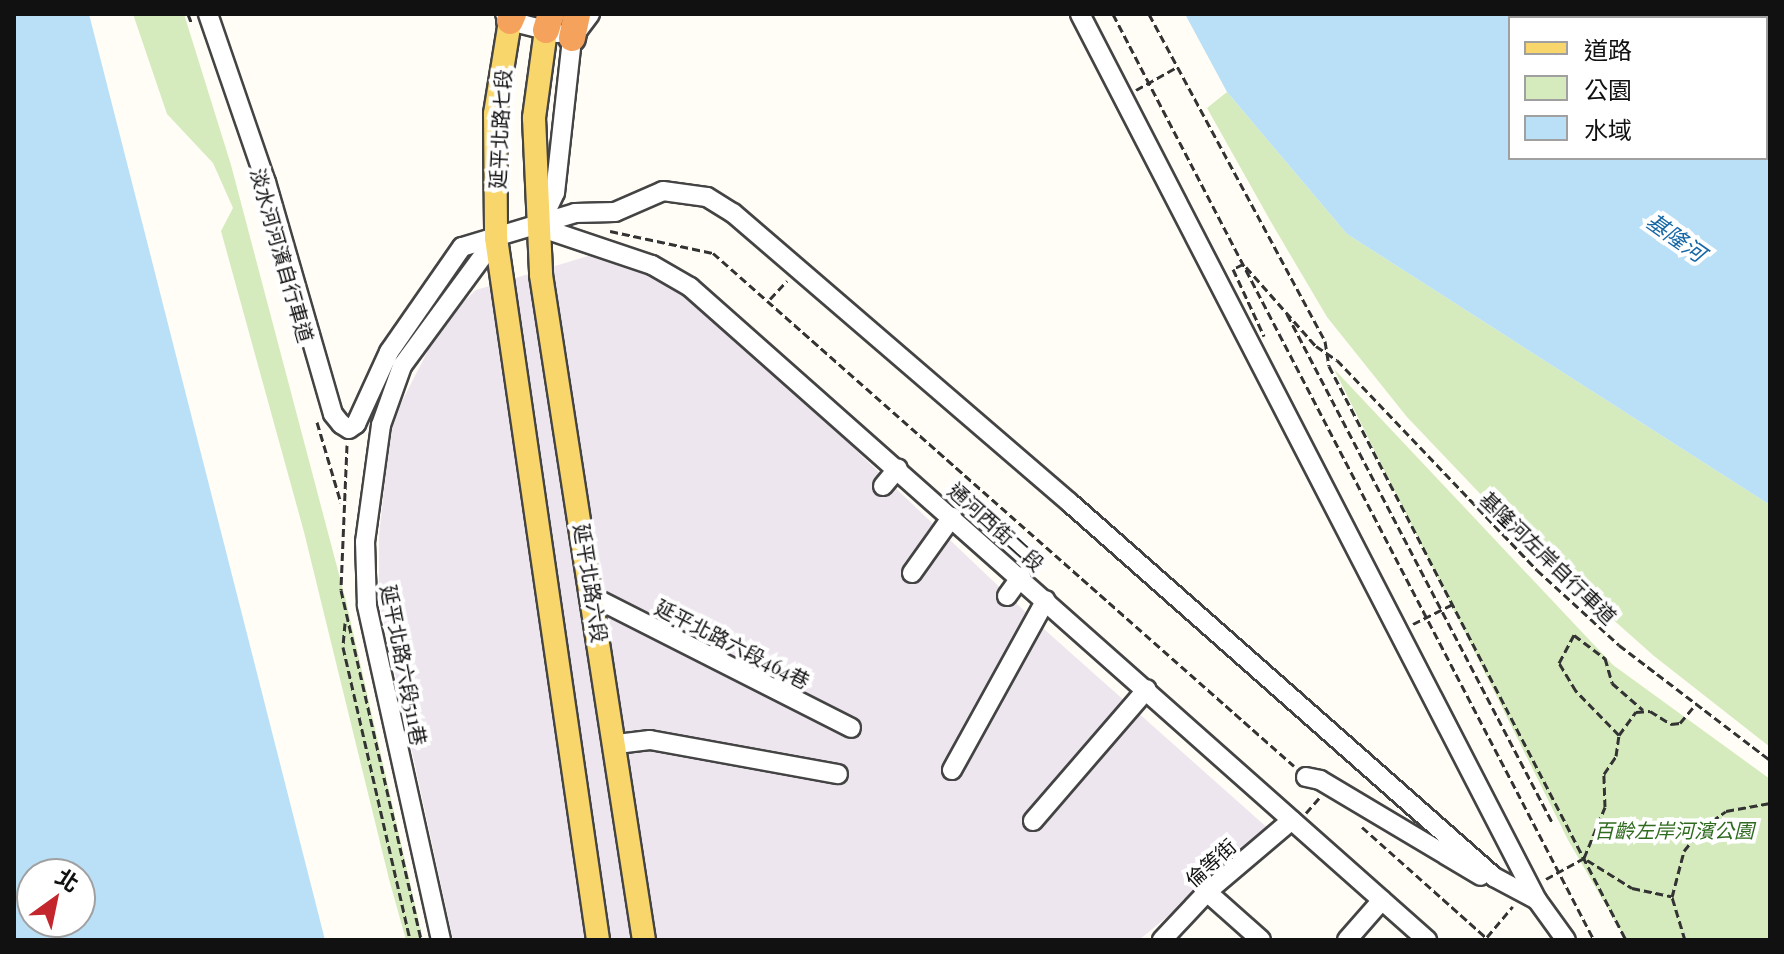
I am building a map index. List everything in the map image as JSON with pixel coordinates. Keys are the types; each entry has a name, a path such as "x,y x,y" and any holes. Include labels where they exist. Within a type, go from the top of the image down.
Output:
{"main road":[{"name":"延平北路七段","path":"496,238 495,114 510,16"},
{"name":"延平北路七段","path":"539,227 534,118 549,22"},
{"name":"延平北路六段","path":"539,227 541,275 595,598 644,940"},
{"path":"496,238 598,940"}],"street":[{"path":"208,14 266,182 333,414 349,429 367,405 389,352 462,247 539,227 575,213 615,212 663,191 685,190 733,213 1494,877 1530,897"},
{"path":"539,227 555,193 575,26 590,14"},
{"path":"1080,14 1530,897 1566,940"},
{"name":"延平北路七段","path":"510,16 575,26"},
{"name":"通河西街二段","path":"539,227 637,259 690,287 898,468 1427,940"},
{"name":"延平北路六段511巷","path":"441,940 367,605 365,542 381,425 402,366 496,238"},
{"path":"883,486 898,468"},
{"path":"912,573 952,517"},
{"path":"1007,596 1021,577"},
{"name":"延平北路六段464巷","path":"595,598 851,728"},
{"path":"952,770 1046,600"},
{"path":"1033,821 1147,689"},
{"path":"617,744 650,740 838,774"},
{"path":"1306,777 1320,780 1487,879 1494,877"},
{"name":"倫等街","path":"1162,940 1207,892 1292,820"},
{"path":"1207,892 1261,940"},
{"path":"1347,940 1382,900"}],"path":[{"path":"188,14 193,28"},
{"name":"基隆河左岸自行車道","path":"1113,14 1243,264 1537,570 1695,705 1770,760"},
{"name":"基隆河左岸自行車道","path":"1149,14 1325,341 1327,354"},
{"path":"1130,93 1177,67"},
{"path":"600,229 713,253 1306,777"},
{"path":"1243,264 1594,940"},
{"path":"769,300 798,270"},
{"path":"1284,307 1552,822"},
{"path":"1327,354 1329,366 1626,940"},
{"path":"1318,372 1329,366"},
{"path":"316,419 342,507"},
{"path":"349,429 339,554 345,620 343,647 410,940"},
{"path":"1427,617 1453,604"},
{"path":"345,620 355,643 421,940"},
{"path":"1619,735 1576,691 1559,663 1574,635 1605,658 1612,683 1643,710 1671,724 1680,723 1695,705"},
{"path":"1559,872 1584,858 1605,807 1601,784 1616,756 1619,735 1643,710"},
{"path":"1685,940 1672,897 1684,851 1702,828 1726,811 1770,803"},
{"path":"1359,824 1488,939 1530,897"},
{"path":"1584,858 1632,888 1672,897"}],"shaded area":[{"path":"598,253 661,278 712,313 1036,622 1271,831 1139,940 453,940 379,600 379,536 391,423 443,321 476,290"}],"green space":[{"path":"133,14 184,14 231,165 346,601 423,940 406,940 389,879 304,532 221,231 233,208 213,163 167,114"},
{"path":"1227,92 1347,234 1770,505 1770,747 1654,656 1528,544 1407,417 1327,317 1207,108"},
{"name":"百齡左岸河濱公園","path":"1334,369 1613,665 1770,779 1770,940 1626,940 1568,840"}],"water":[{"path":"14,14 89,14 325,940 14,940"},
{"name":"基隆河","path":"1185,14 1770,14 1770,505 1347,234 1227,92"}]}
